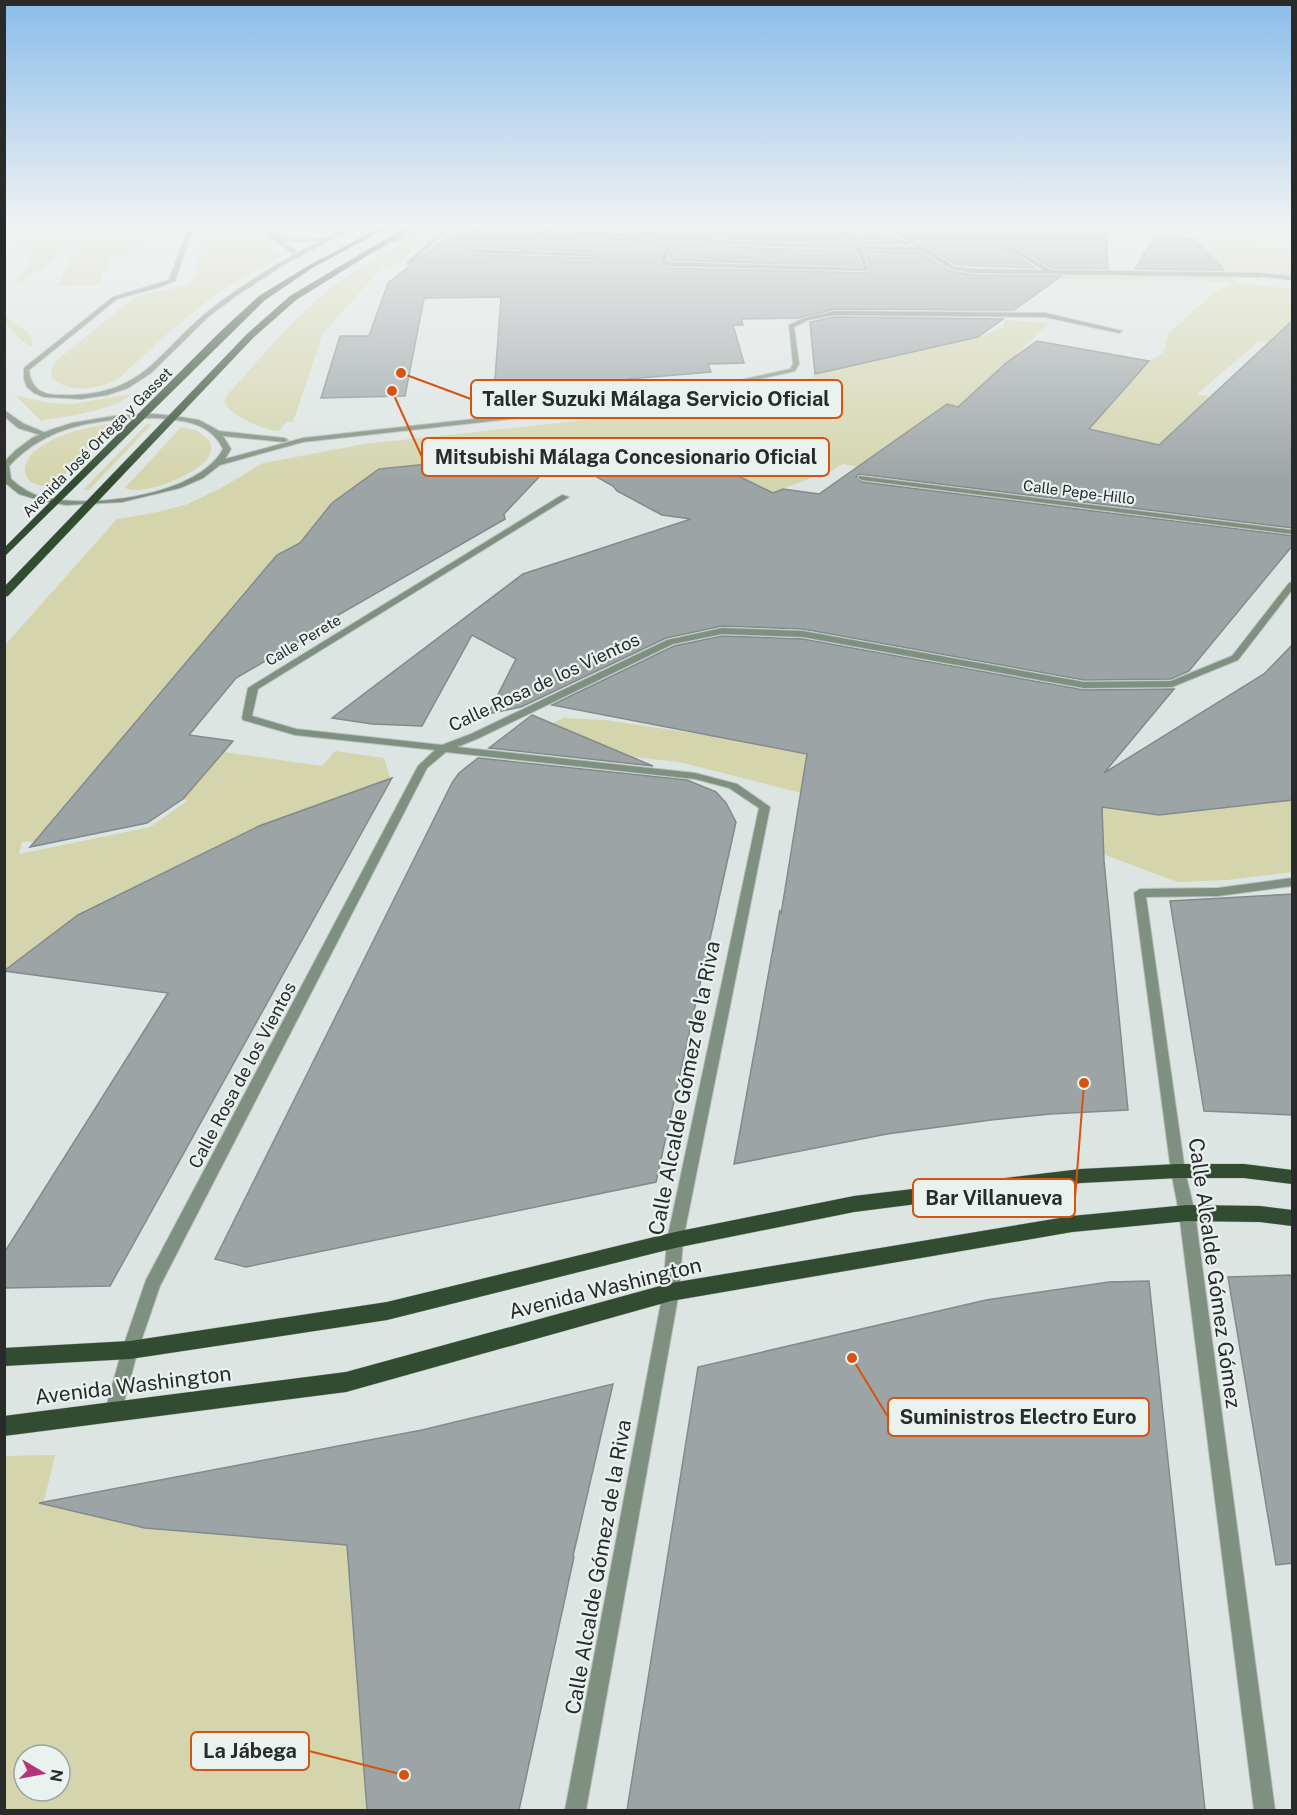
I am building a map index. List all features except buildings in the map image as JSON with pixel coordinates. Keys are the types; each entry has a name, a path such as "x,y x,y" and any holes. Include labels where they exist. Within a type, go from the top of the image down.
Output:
{"main road":[{"name":"Avenida José Ortega y Gasset","path":"4,554 248,312"},
{"path":"4,594 250,336 278,312"},
{"name":"Avenida Washington","path":"4,1357 130,1350 387,1311 675,1240 854,1204 1081,1176 1178,1171 1244,1171 1293,1177"},
{"name":"Avenida Washington","path":"4,1425 346,1382 671,1292 1072,1224 1187,1213 1260,1214 1293,1218"}],"street":[{"path":"98,312 26,369 27,383 35,392 61,397 97,395 126,387 145,373 212,312"},
{"path":"219,463 227,448 224,438 218,433 196,422 174,417 141,416 98,420 46,435 16,452 6,466 7,480 21,492 57,501 91,503 134,499 171,490 200,477 219,463 266,448 303,440 654,401 781,374 793,370 796,364 791,326 806,319 835,313 1045,315 1119,331"},
{"path":"4,412 21,426 46,435"},
{"path":"218,433 265,439 303,440"},
{"name":"Calle Pepe-Hillo","path":"862,478 1293,532"},
{"name":"Calle Perete","path":"444,748 295,732 247,718 253,688 565,497"},
{"name":"Calle Rosa de los Vientos","path":"114,1411 130,1350 152,1285 423,766 444,748 475,736 670,642 722,631 803,634 1084,685 1172,684 1235,658 1293,585"},
{"name":"Calle Alcalde Gómez de la Riva","path":"444,748 695,776 734,786 765,807 675,1240 671,1292 576,1810"},
{"name":"Calle Alcalde Gómez Gómez","path":"1264,1810 1187,1213 1178,1171 1140,893 1218,892 1293,882"}],"green space":[{"path":"116,312 194,312 117,380 101,386 74,388 58,382 51,376 52,368 58,359"},
{"path":"303,312 342,312 323,333 293,422 286,422 279,431 256,425 240,417 224,402 228,394"},
{"path":"1193,312 1292,312 1292,320 1268,343 1259,341 1197,394 1210,397 1159,445 1149,442 1146,446 859,467 843,464 831,471 770,493 665,440 565,460 523,465 491,458 379,469 332,503 300,543 277,555 35,841 22,842 19,854 150,827 187,801 183,799 224,752 322,766 335,751 384,758 391,781 371,786 5,971 5,645 117,519 188,504 263,463 364,444 605,418 692,404 810,379 816,374 979,337 1002,328 1006,320 1050,323 988,380 1111,404 1149,361 1163,353 1169,333"},
{"path":"4,315 31,335 33,348 22,341 5,323"},
{"path":"131,394 101,409 41,421 16,396 51,403 72,404"},
{"path":"108,424 115,426 53,485 43,486 29,480 25,468 27,461 40,447 64,435"},
{"path":"147,424 152,424 89,490 83,490"},
{"path":"181,427 196,430 210,441 211,453 205,462 171,482 145,489 125,488"},
{"path":"563,718 605,720 713,736 1052,800 1159,815 1292,800 1292,872 1227,880 1177,882 1103,854 801,793 679,762 515,744"},
{"path":"55,1455 44,1501 69,1497 66,1509 146,1528 347,1545 367,1810 5,1810 4,1456"}],"place":[{"name":"Taller Suzuki Málaga Servicio Oficial","path":"401,373"},
{"name":"Mitsubishi Málaga Concesionario Oficial","path":"392,391"},
{"name":"Bar Villanueva","path":"1084,1083"},
{"name":"Suministros Electro Euro","path":"852,1358"},
{"name":"La Jábega","path":"404,1775"}]}
